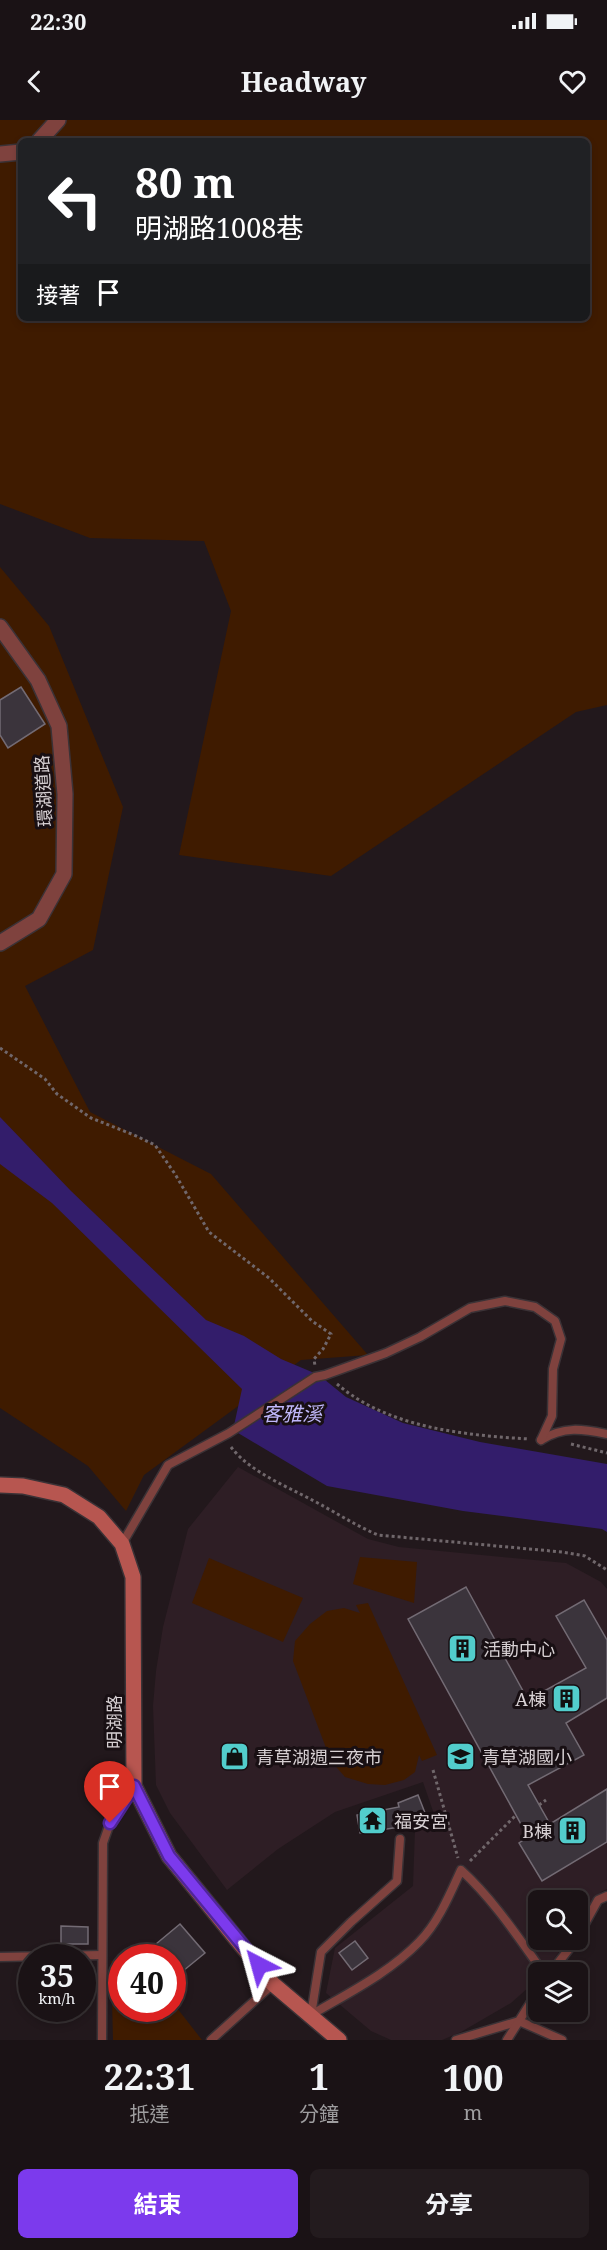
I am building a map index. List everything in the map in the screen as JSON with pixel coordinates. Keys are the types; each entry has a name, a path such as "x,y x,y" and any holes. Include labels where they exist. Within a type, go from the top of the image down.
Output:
{"street":[{"path":"42,138 58,120"},
{"path":"0,154 18,152"},
{"name":"環湖道路","path":"0,627 38,680 58,726 65,794 64,873 39,919 0,943"},
{"name":"明湖路","path":"0,1485 22,1486 64,1495 99,1517 122,1544 133,1577 134,1786 169,1856 273,1984 339,2040"}],"lane":[{"path":"122,1544 168,1466 226,1434 315,1377 386,1353 420,1337 470,1308 505,1300 535,1307 555,1321 561,1339 553,1369 552,1416 541,1440"},
{"path":"541,1440 554,1432 571,1429 607,1434"},
{"path":"102,2040 103,1843 110,1823 134,1786"},
{"path":"311,2014 321,1952 397,1881 400,1839"},
{"path":"311,2014 386,1970 420,1941 445,1904 461,1870 495,1907 536,1962"},
{"path":"588,1918 598,1900 607,1896"},
{"path":"559,1962 568,1950"},
{"path":"0,1958 102,1954"},
{"path":"211,2040 273,1984"},
{"path":"507,2040 528,2007"},
{"path":"456,2040 519,2021 562,2040"}],"path":[{"path":"0,1048 45,1079 57,1094 91,1118 155,1145 209,1232 269,1278 312,1322 331,1334 323,1349 314,1359 315,1377"},
{"path":"325,1375 349,1394 375,1410 390,1416 421,1425 469,1434 541,1440"},
{"path":"226,1434 234,1451 260,1470 340,1517 378,1535 562,1552 585,1556 607,1570"},
{"path":"567,1443 607,1453"},
{"path":"433,1770 461,1870 515,1816"},
{"path":"539,1805 546,1800"}],"shaded area":[{"path":"0,120 607,120 607,705 576,712 331,876 179,855 231,611 204,541 90,538 0,504"},
{"path":"0,567 49,626 123,807 93,950 25,986 90,1112 211,1174 368,1355 301,1360 144,1475 126,1511 88,1466 0,1408"},
{"name":"青草湖國小","path":"238,1467 368,1539 399,1547 566,1563 601,1582 607,1589 607,1889 601,1892 588,1911 588,1890 528,1890 528,1950 560,1950 552,1962 528,1962 528,1988 511,2003 461,2032 442,2040 391,2040 371,2031 326,1993 335,1948 413,1886 415,1829 436,1820 423,1782 335,1812 278,1849 227,1890 170,1813 156,1785 153,1706 163,1627 188,1529"},
{"path":"360,1557 417,1562 414,1603 353,1584"},
{"path":"209,1558 303,1598 283,1642 192,1603"},
{"path":"368,1603 437,1755 422,1761 419,1755 415,1772 404,1780 385,1785 368,1784 345,1777 331,1761 293,1661 295,1641 310,1624 327,1611 344,1608 360,1613 356,1605"},
{"path":"186,2020 202,2040 113,2040 113,2022 186,2022"}],"water":[{"name":"客雅溪","path":"0,1117 71,1191 206,1320 244,1336 281,1359 319,1375 346,1397 403,1423 480,1442 607,1464 607,1532 602,1529 463,1511 327,1486 233,1430 242,1389 52,1203 0,1164"}],"building":[{"path":"21,687 45,724 8,748 0,735 0,700"},
{"path":"466,1587 528,1700 586,1668 556,1616 584,1600 607,1640 607,1698 566,1723 584,1755 528,1785 550,1824 607,1789 607,1842 542,1881 519,1843 528,1837 408,1619"},
{"path":"418,1795 427,1818 407,1826 360,1833 357,1815 399,1807 398,1803"},
{"path":"180,1924 205,1953 186,1969 186,1944 156,1944"},
{"path":"61,1926 88,1927 88,1944 61,1944"},
{"path":"355,1941 368,1958 352,1970 339,1953"}],"place":[{"name":"活動中心","path":"462,1649"},
{"name":"A棟","path":"567,1699"},
{"name":"青草湖週三夜市","path":"235,1757"},
{"name":"青草湖國小","path":"461,1757"},
{"name":"福安宮","path":"373,1821"},
{"name":"B棟","path":"573,1831"}],"route":[{"path":"110,1823 134,1786 169,1856 259,1965"}]}
